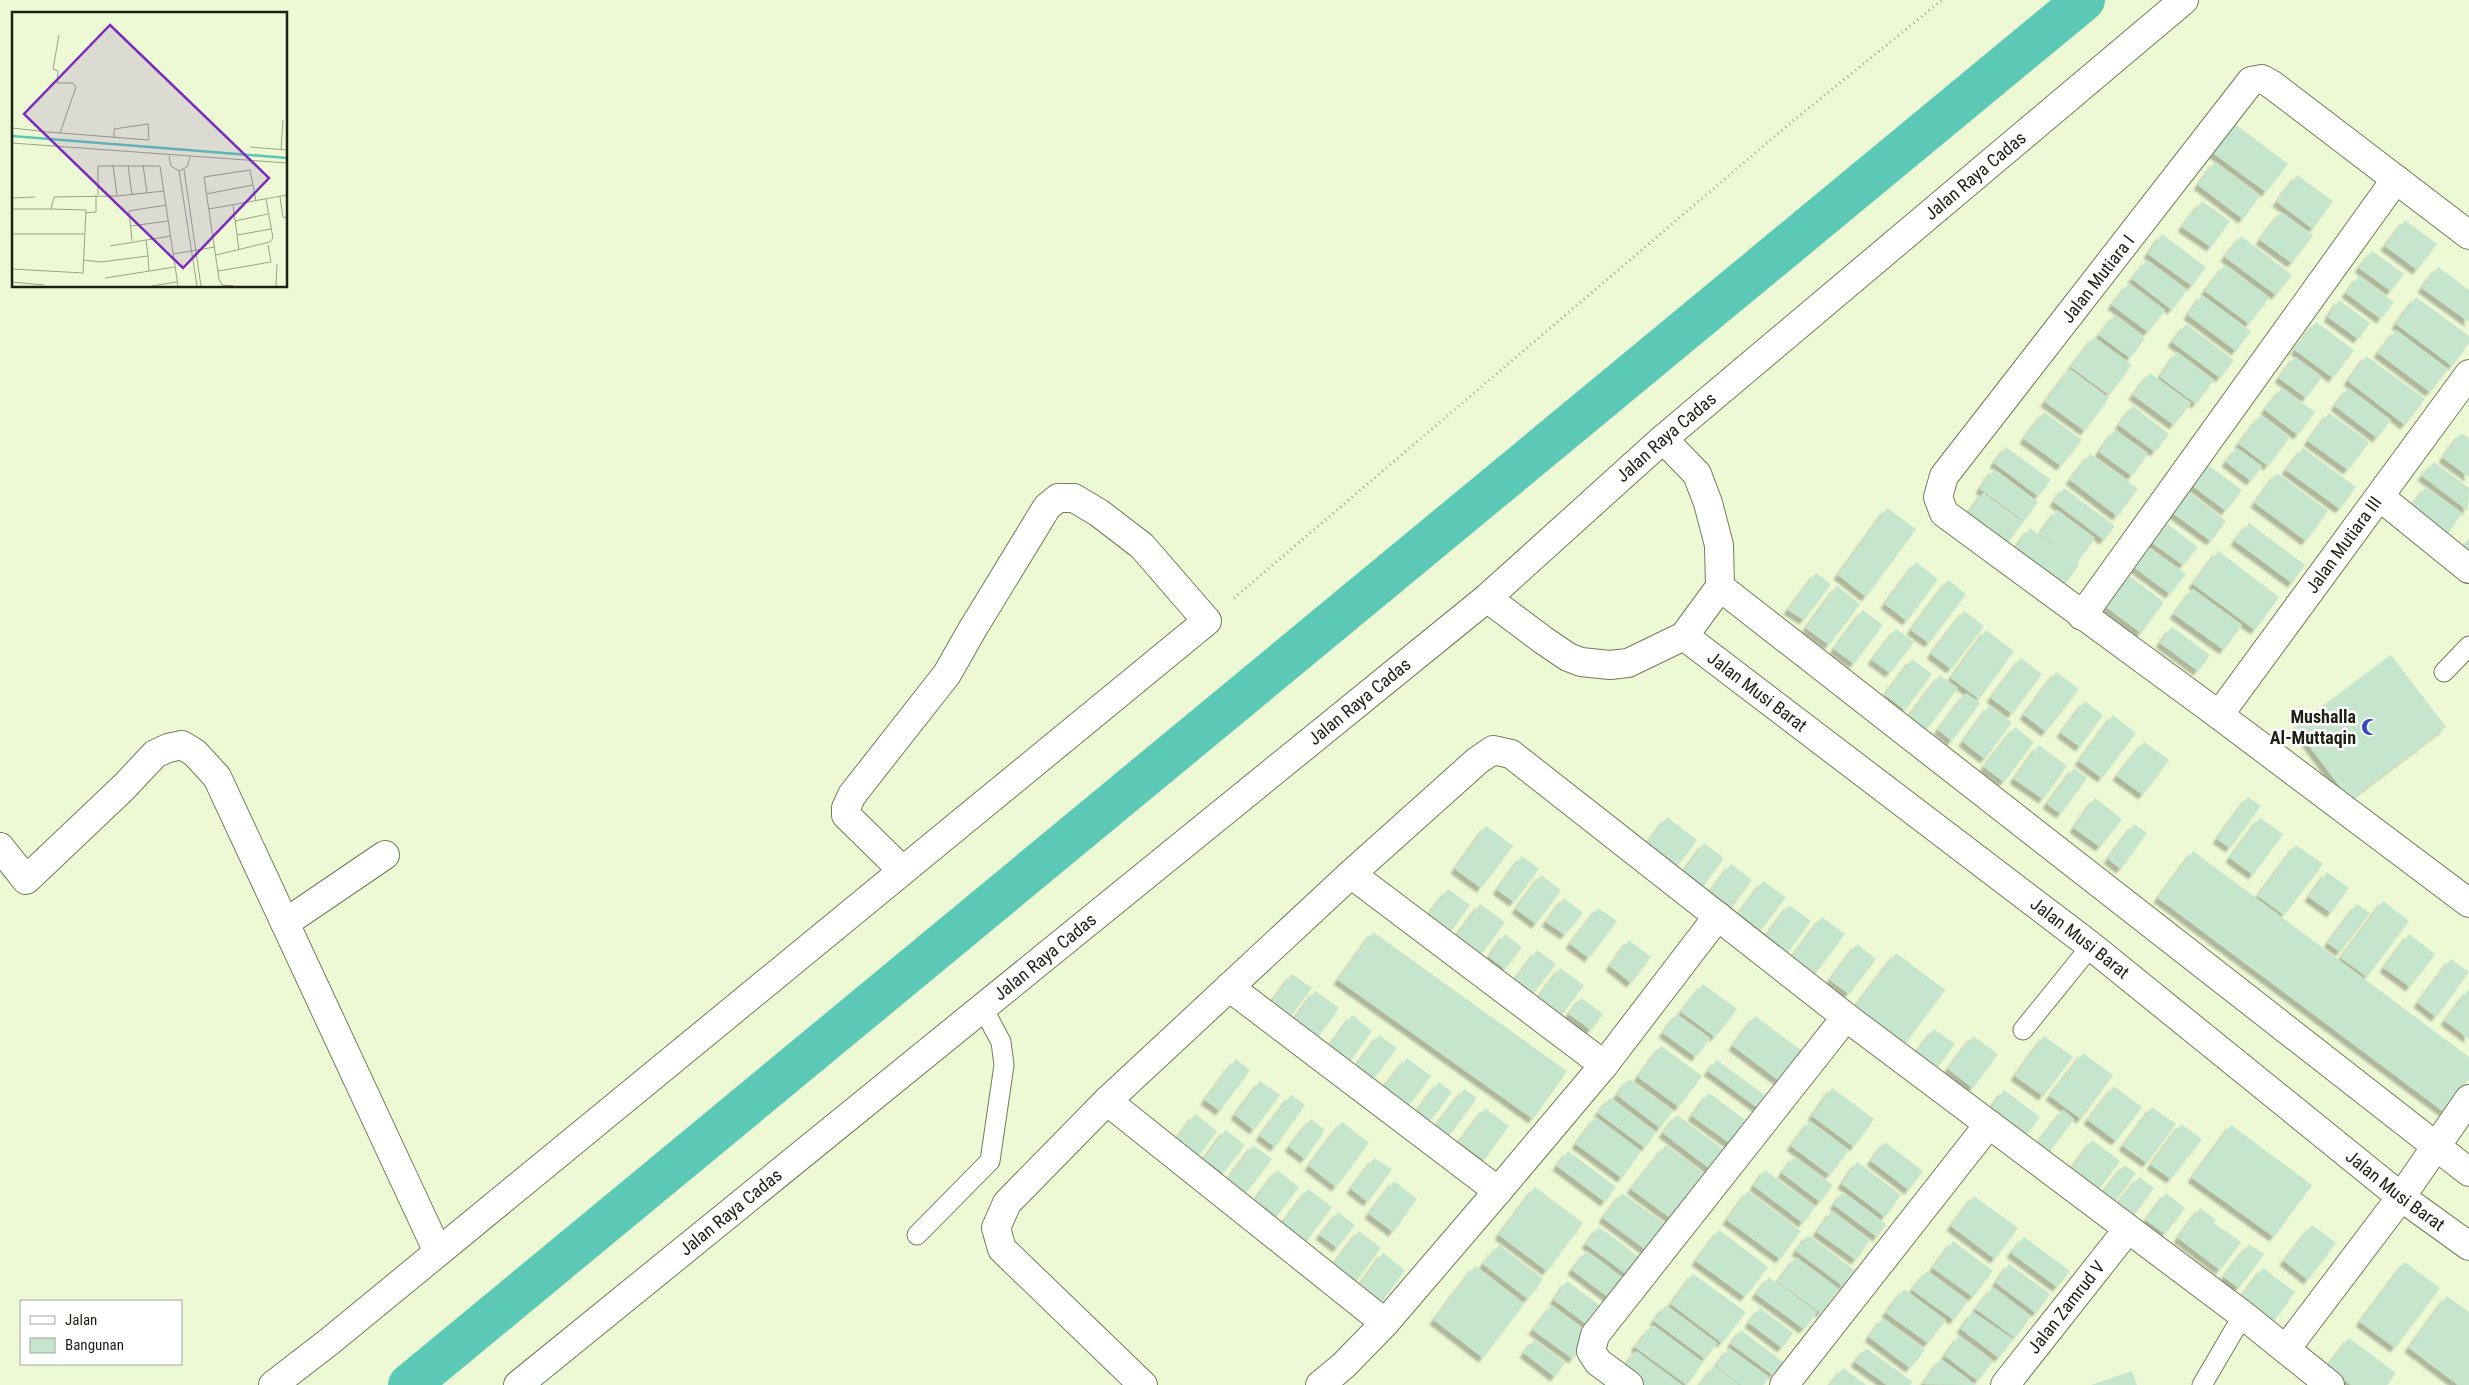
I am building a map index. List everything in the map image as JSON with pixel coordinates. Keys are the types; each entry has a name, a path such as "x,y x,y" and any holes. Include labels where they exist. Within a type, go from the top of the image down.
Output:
{"street":[{"name":"Jalan Raya Cadas","path":"518,1385 1487,598 1663,439 2184,0"},
{"name":"Jalan Mutiara I","path":"2082,616 1944,513 1938,497 1944,476 2251,81 2262,80 2271,84 2396,179"},
{"path":"2469,235 2396,179 2082,616 2219,715 2469,903"},
{"name":"Jalan Mutiara III","path":"2219,715 2469,374"},
{"path":"1487,598 1543,640 1581,662 1610,665 1628,663 1684,636 1720,587 1719,546 1708,503 1697,474 1663,439"},
{"path":"2380,497 2469,570"},
{"path":"273,1385 438,1252 1207,621 1142,546 1099,513 1074,498 1058,498 1047,507 947,674 852,796 846,808 846,815 902,870"},
{"path":"1720,587 2469,1172"},
{"name":"Jalan Musi Barat","path":"1684,636 2091,946 2401,1197 2469,1246"},
{"path":"0,847 26,880 124,787 155,754 168,748 182,745 195,753 216,776 438,1252"},
{"path":"1143,1385 1002,1249 996,1228 1007,1203 1107,1101 1229,987 1351,874 1477,761 1493,750 1511,754 1846,1017 2243,1315 2330,1385"},
{"path":"284,923 385,855"},
{"path":"1351,874 1604,1065"},
{"path":"1320,1385 1343,1366 1385,1323 1498,1191 1604,1065 1718,916"},
{"path":"1229,987 1498,1191"},
{"path":"1629,1385 1598,1362 1591,1351 1595,1335 1846,1017"},
{"path":"2286,1349 2401,1197 2469,1099"},
{"path":"1107,1101 1385,1323"},
{"path":"1784,1385 1989,1124"},
{"name":"Jalan Zamrud V","path":"2005,1385 2128,1229"}],"lane":[{"path":"2444,672 2469,646"},
{"path":"2023,1030 2091,946"},
{"path":"917,1235 990,1161 1004,1065 1001,1042 983,1008"},
{"path":"2202,1385 2243,1315"}],"path":[{"path":"1207,621 1781,132 1942,0"}],"building":[{"path":"2235,124 2288,164 2266,192 2213,153"},
{"path":"2215,162 2260,196 2243,219 2198,185"},
{"path":"2297,175 2333,201 2313,229 2277,202"},
{"path":"2202,201 2230,221 2211,247 2182,227"},
{"path":"2281,212 2313,235 2292,263 2260,240"},
{"path":"2405,220 2437,244 2417,270 2385,246"},
{"path":"2162,234 2206,267 2192,286 2148,254"},
{"path":"2241,236 2292,275 2276,295 2225,257"},
{"path":"2372,251 2404,274 2391,291 2359,268"},
{"path":"2147,260 2187,290 2172,310 2132,279"},
{"path":"2225,265 2269,298 2249,324 2205,291"},
{"path":"2438,267 2469,290 2469,322 2422,288"},
{"path":"2359,276 2394,302 2381,319 2346,293"},
{"path":"2129,283 2165,310 2148,332 2112,305"},
{"path":"2202,295 2251,331 2236,351 2188,315"},
{"path":"2416,297 2469,336 2469,343 2452,366 2396,324"},
{"path":"2339,300 2370,323 2358,339 2328,317"},
{"path":"2115,315 2145,338 2130,358 2099,335"},
{"path":"2316,322 2354,350 2333,378 2295,350"},
{"path":"2186,324 2234,360 2220,378 2172,342"},
{"path":"2396,330 2448,369 2430,392 2378,353"},
{"path":"2094,337 2132,365 2109,395 2071,367"},
{"path":"2177,352 2214,380 2196,404 2160,377"},
{"path":"2366,356 2425,399 2405,425 2348,381"},
{"path":"2295,357 2322,377 2306,398 2279,378"},
{"path":"2070,369 2109,398 2085,431 2045,402"},
{"path":"2150,373 2191,403 2174,425 2133,395"},
{"path":"2282,388 2315,412 2298,435 2265,410"},
{"path":"2348,388 2391,420 2377,438 2335,406"},
{"path":"2133,406 2169,434 2155,452 2119,425"},
{"path":"2044,412 2082,440 2061,466 2024,439"},
{"path":"2329,413 2369,442 2348,470 2308,441"},
{"path":"2261,415 2290,437 2268,466 2239,444"},
{"path":"2115,430 2148,454 2132,476 2099,452"},
{"path":"2461,433 2469,438 2469,477 2443,458"},
{"path":"2006,447 2051,480 2038,496 1994,463"},
{"path":"2237,448 2262,466 2251,481 2226,462"},
{"path":"2303,448 2356,487 2340,509 2286,470"},
{"path":"2090,454 2138,489 2117,516 2070,480"},
{"path":"2434,462 2469,488 2468,511 2422,476"},
{"path":"2205,463 2242,490 2226,511 2190,484"},
{"path":"1994,469 2038,502 2024,521 1980,489"},
{"path":"2277,473 2328,511 2306,541 2255,503"},
{"path":"2426,487 2462,513 2444,539 2408,511"},
{"path":"2064,488 2115,526 2104,540 2054,502"},
{"path":"2183,488 2226,521 2211,541 2167,509"},
{"path":"1983,493 2023,522 2006,545 1966,516"},
{"path":"1887,508 1916,529 1866,597 1838,575"},
{"path":"2057,510 2095,538 2077,563 2079,565 2058,593 2009,557 2030,528 2059,549 2040,534"},
{"path":"2162,520 2198,547 2183,565 2148,540"},
{"path":"2249,523 2305,565 2292,583 2235,541"},
{"path":"2469,538 2469,559 2459,551"},
{"path":"2143,543 2186,574 2170,594 2128,563"},
{"path":"2218,551 2279,597 2255,630 2193,584"},
{"path":"1916,562 1938,579 1907,621 1885,604"},
{"path":"2121,570 2164,602 2141,633 2098,601"},
{"path":"1816,573 1831,584 1804,620 1788,610"},
{"path":"1948,580 1966,594 1929,643 1911,630"},
{"path":"1837,586 1860,604 1829,645 1806,628"},
{"path":"2193,589 2242,625 2224,650 2174,614"},
{"path":"1863,610 1883,625 1854,664 1834,649"},
{"path":"1964,611 1984,626 1951,669 1931,654"},
{"path":"2172,627 2210,655 2198,671 2160,643"},
{"path":"1896,629 1914,642 1890,673 1872,660"},
{"path":"1986,630 2014,651 1979,699 1951,678"},
{"name":"Mushalla Al-Muttaqin","path":"2391,655 2446,727 2350,800 2295,727"},
{"path":"2021,658 2042,674 2012,714 1991,698"},
{"path":"1912,659 1932,674 1905,710 1885,695"},
{"path":"2056,672 2079,689 2046,732 2024,715"},
{"path":"1940,675 1958,688 1924,733 1907,719"},
{"path":"1966,693 1980,703 1952,741 1938,730"},
{"path":"2085,701 2103,715 2080,747 2061,733"},
{"path":"1989,706 2012,722 1985,759 1963,742"},
{"path":"2113,715 2136,733 2102,778 2079,761"},
{"path":"2015,727 2034,742 2004,782 1984,767"},
{"path":"2144,742 2169,760 2143,795 2117,776"},
{"path":"2039,745 2067,766 2043,799 2014,779"},
{"path":"2074,768 2087,778 2061,814 2047,804"},
{"path":"2248,797 2261,806 2230,848 2217,839"},
{"path":"2095,798 2122,819 2100,847 2074,828"},
{"path":"1667,817 1697,840 1671,874 1641,851"},
{"path":"2260,818 2283,834 2253,875 2230,858"},
{"path":"2134,824 2147,833 2121,869 2108,859"},
{"path":"1486,826 1513,846 1481,888 1455,869"},
{"path":"1704,843 1724,858 1696,896 1676,882"},
{"path":"2296,845 2323,864 2284,915 2258,896"},
{"path":"2193,851 2469,1057 2469,1079 2444,1112 2158,898"},
{"path":"1522,856 1539,869 1514,902 1497,890"},
{"path":"1731,864 1752,880 1730,910 1708,894"},
{"path":"2327,872 2349,888 2331,913 2309,897"},
{"path":"1541,875 1561,890 1536,924 1516,909"},
{"path":"1763,881 1786,897 1760,931 1738,914"},
{"path":"1448,889 1470,905 1448,935 1425,919"},
{"path":"1564,898 1583,913 1565,935 1546,922"},
{"path":"2383,901 2409,921 2367,977 2341,958"},
{"path":"1480,904 1505,922 1477,960 1452,942"},
{"path":"2357,904 2370,913 2340,952 2328,943"},
{"path":"1789,905 1811,921 1783,959 1761,943"},
{"path":"1598,908 1617,921 1589,958 1570,944"},
{"path":"1822,917 1845,934 1815,974 1792,957"},
{"path":"1373,932 1567,1071 1533,1119 1338,980"},
{"path":"1505,934 1522,947 1505,969 1489,957"},
{"path":"2409,934 2435,954 2410,987 2384,968"},
{"path":"1629,940 1651,957 1631,983 1610,966"},
{"path":"1857,944 1876,959 1849,994 1830,980"},
{"path":"1537,950 1556,964 1532,995 1514,981"},
{"path":"1896,953 1945,990 1902,1048 1852,1011"},
{"path":"2451,959 2469,972 2436,1017 2418,1003"},
{"path":"1560,968 1584,985 1556,1023 1532,1006"},
{"path":"1292,974 1312,988 1286,1022 1267,1008"},
{"path":"1703,984 1737,1009 1715,1037 1681,1012"},
{"path":"2469,989 2469,1039 2445,1021"},
{"path":"1315,991 1339,1008 1313,1044 1289,1026"},
{"path":"1581,998 1603,1014 1591,1030 1569,1014"},
{"path":"1677,1014 1710,1038 1696,1057 1663,1033"},
{"path":"1352,1015 1372,1031 1343,1071 1323,1055"},
{"path":"1755,1016 1805,1053 1782,1083 1733,1046"},
{"path":"1934,1029 1955,1044 1936,1069 1916,1053"},
{"path":"1379,1035 1397,1048 1370,1084 1352,1071"},
{"path":"1973,1036 1998,1054 1973,1088 1948,1069"},
{"path":"2044,1036 2073,1057 2043,1096 2015,1076"},
{"path":"1661,1046 1702,1076 1679,1107 1638,1077"},
{"path":"2083,1053 2113,1075 2081,1119 2050,1096"},
{"path":"1407,1058 1431,1076 1404,1112 1379,1093"},
{"path":"1236,1059 1250,1070 1220,1111 1205,1100"},
{"path":"1717,1060 1767,1097 1759,1109 1708,1071"},
{"path":"1629,1079 1673,1111 1660,1128 1617,1095"},
{"path":"1260,1081 1280,1095 1254,1130 1235,1115"},
{"path":"1439,1082 1452,1092 1425,1127 1412,1117"},
{"path":"2114,1086 2142,1107 2116,1141 2088,1120"},
{"path":"1832,1088 1874,1119 1854,1147 1812,1116"},
{"path":"1464,1089 1477,1098 1442,1145 1429,1135"},
{"path":"2004,1090 2040,1117 2022,1141 1986,1115"},
{"path":"1709,1093 1756,1128 1739,1150 1692,1116"},
{"path":"1291,1095 1305,1105 1275,1147 1260,1136"},
{"path":"1610,1098 1656,1132 1645,1148 1598,1113"},
{"path":"2152,1107 2176,1124 2147,1163 2123,1146"},
{"path":"1485,1108 1509,1126 1484,1160 1459,1142"},
{"path":"2063,1110 2074,1119 2043,1160 2031,1151"},
{"path":"1195,1114 1217,1131 1198,1157 1175,1141"},
{"path":"1677,1115 1728,1153 1714,1172 1663,1133"},
{"path":"1596,1117 1641,1151 1622,1178 1576,1144"},
{"path":"1311,1119 1325,1130 1305,1159 1289,1147"},
{"path":"1810,1121 1849,1150 1830,1175 1791,1146"},
{"path":"1342,1122 1369,1143 1336,1187 1309,1166"},
{"path":"2181,1124 2202,1139 2171,1179 2151,1165"},
{"path":"2231,1125 2312,1185 2274,1237 2192,1178"},
{"path":"1225,1130 1245,1145 1223,1173 1204,1159"},
{"path":"2092,1140 2120,1161 2096,1193 2069,1173"},
{"path":"1885,1142 1923,1171 1909,1190 1871,1161"},
{"path":"1253,1145 1272,1159 1244,1195 1226,1182"},
{"path":"1666,1145 1710,1178 1677,1223 1631,1189"},
{"path":"1568,1151 1616,1187 1605,1202 1557,1166"},
{"path":"1794,1157 1833,1185 1820,1202 1782,1173"},
{"path":"1374,1158 1392,1169 1368,1202 1351,1189"},
{"path":"1857,1162 1901,1195 1885,1217 1842,1184"},
{"path":"2124,1165 2136,1173 2114,1203 2102,1194"},
{"path":"1277,1170 1299,1187 1277,1216 1255,1200"},
{"path":"1765,1170 1815,1207 1803,1223 1754,1186"},
{"path":"2139,1177 2154,1188 2132,1218 2116,1206"},
{"path":"1394,1181 1417,1199 1393,1232 1369,1214"},
{"path":"1535,1187 1583,1223 1547,1271 1499,1235"},
{"path":"1308,1189 1332,1207 1306,1242 1282,1224"},
{"path":"1748,1191 1801,1231 1780,1259 1727,1220"},
{"path":"1843,1192 1886,1224 1877,1237 1834,1205"},
{"path":"1622,1193 1669,1227 1650,1253 1603,1218"},
{"path":"2166,1193 2185,1208 2165,1234 2146,1220"},
{"path":"1974,1196 2018,1228 1995,1259 1951,1226"},
{"path":"2200,1208 2216,1220 2214,1223 2241,1242 2220,1270 2178,1238"},
{"path":"1832,1211 1870,1240 1856,1260 1817,1232"},
{"path":"1338,1212 1355,1225 1337,1248 1320,1235"},
{"path":"2312,1225 2336,1243 2308,1280 2284,1261"},
{"path":"1599,1227 1643,1260 1630,1277 1586,1244"},
{"path":"1719,1230 1768,1267 1745,1297 1696,1261"},
{"path":"1359,1231 1381,1248 1353,1285 1330,1269"},
{"path":"1808,1235 1854,1270 1843,1286 1796,1251"},
{"path":"2024,1237 2070,1271 2057,1287 2011,1253"},
{"path":"1953,1241 1993,1271 1973,1297 1933,1268"},
{"path":"2249,1244 2264,1254 2239,1288 2224,1277"},
{"path":"1499,1245 1543,1279 1528,1299 1483,1264"},
{"path":"1587,1251 1631,1284 1616,1303 1572,1270"},
{"path":"1383,1253 1405,1270 1380,1304 1358,1287"},
{"path":"1796,1257 1839,1289 1821,1313 1778,1282"},
{"path":"2405,1262 2440,1288 2395,1348 2360,1322"},
{"path":"2009,1264 2050,1294 2036,1313 1996,1283"},
{"path":"1475,1266 1524,1304 1483,1358 1434,1320"},
{"path":"2263,1268 2295,1292 2272,1324 2239,1300"},
{"path":"1927,1271 1968,1301 1954,1320 1912,1290"},
{"path":"1693,1274 1746,1312 1722,1343 1671,1304"},
{"path":"1769,1277 1817,1312 1804,1329 1756,1294"},
{"path":"1567,1281 1607,1311 1593,1329 1554,1300"},
{"path":"1993,1287 2031,1316 2015,1338 1976,1309"},
{"path":"1904,1289 1946,1320 1928,1343 1886,1313"},
{"path":"2447,1296 2469,1312 2469,1385 2458,1385 2409,1348"},
{"path":"1552,1305 1591,1335 1573,1359 1533,1330"},
{"path":"1666,1305 1717,1343 1705,1359 1654,1321"},
{"path":"1760,1308 1793,1333 1782,1348 1749,1323"},
{"path":"1973,1312 2013,1339 1999,1358 1961,1329"},
{"path":"1883,1318 1925,1350 1910,1368 1869,1337"},
{"path":"1653,1325 1703,1362 1687,1385 1635,1347"},
{"path":"1741,1330 1783,1362 1773,1375 1731,1344"},
{"path":"1959,1336 1993,1361 1978,1381 1945,1356"},
{"path":"2349,1338 2396,1373 2387,1385 2351,1385 2327,1367"},
{"path":"1534,1340 1565,1363 1555,1377 1524,1353"},
{"path":"1729,1348 1769,1377 1763,1385 1741,1385 1716,1366"},
{"path":"1866,1348 1913,1382 1910,1385 1887,1385 1855,1362"},
{"path":"1636,1351 1682,1385 1642,1385 1622,1370"},
{"path":"1941,1359 1976,1385 1923,1384"},
{"path":"1714,1366 1739,1385 1700,1385"},
{"path":"1843,1368 1866,1385 1830,1385"},
{"path":"2132,1371 2137,1385 2091,1385"}],"waterway":[{"path":"409,1385 2084,0"}],"place":[{"name":"Mushalla Al-Muttaqin","path":"2370,727"}]}
